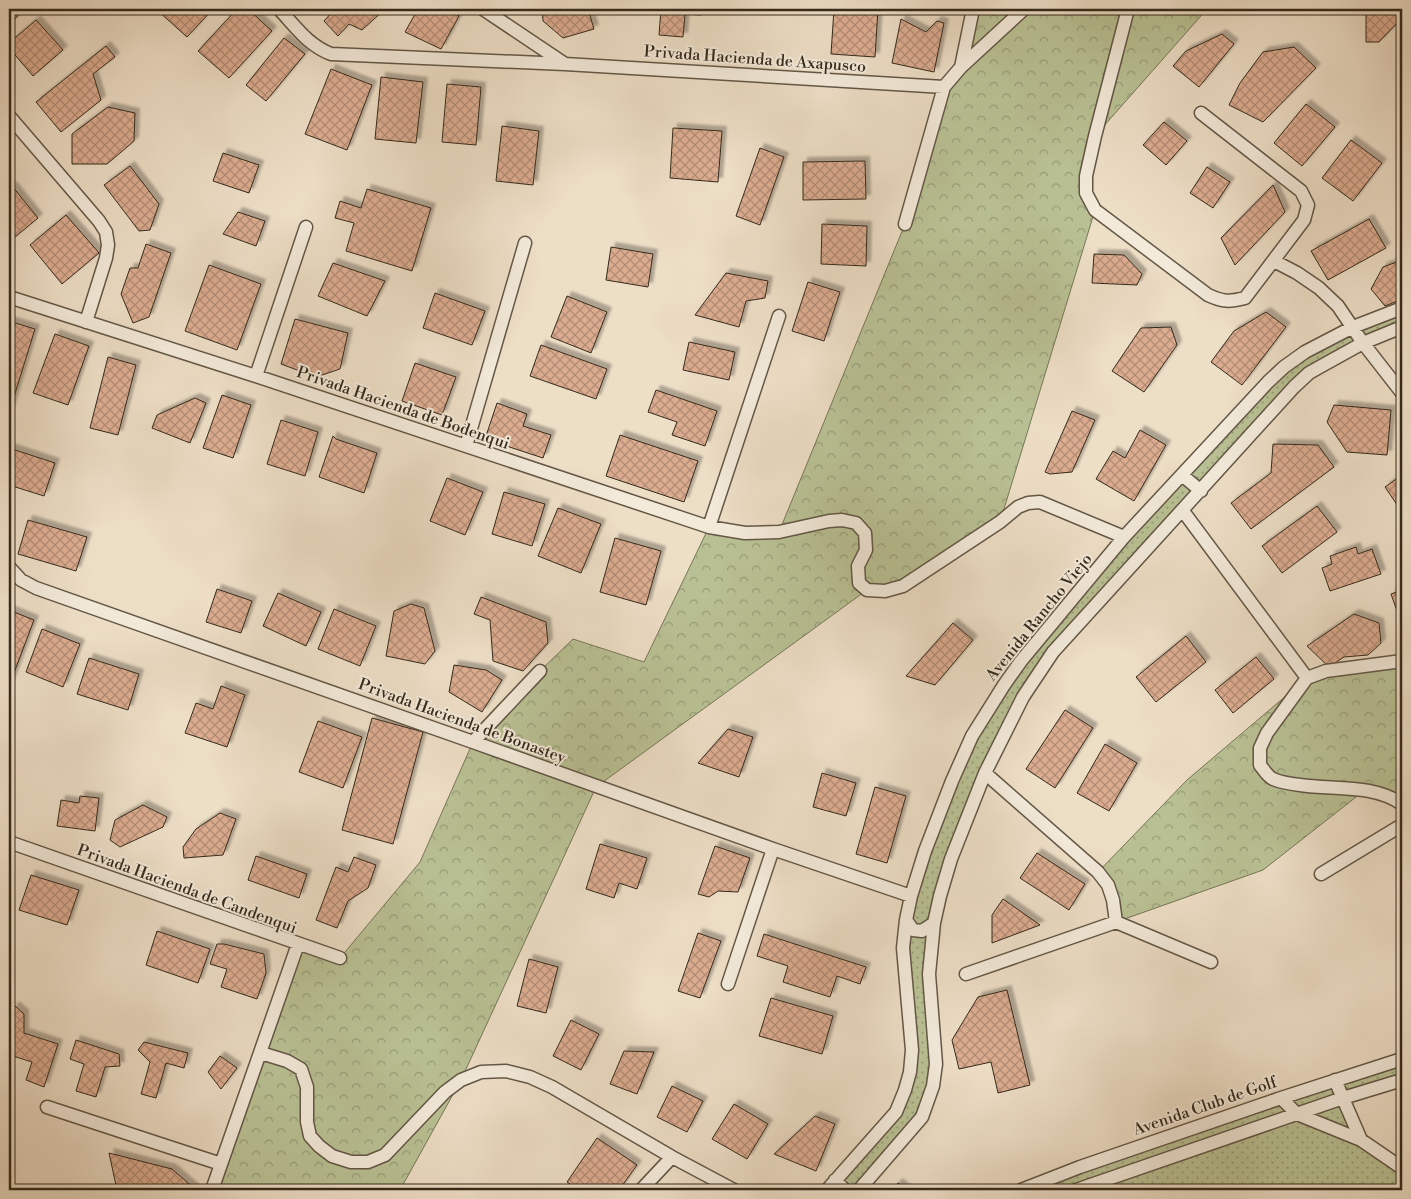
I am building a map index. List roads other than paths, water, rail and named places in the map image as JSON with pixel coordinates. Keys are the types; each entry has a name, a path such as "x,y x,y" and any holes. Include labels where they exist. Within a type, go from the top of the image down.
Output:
{"street":[{"name":"Privada Hacienda de Axapusco","path":"280,9 318,49 330,54 565,64 944,87"},
{"path":"483,9 565,64"},
{"path":"961,67 973,9"},
{"path":"905,224 944,87 961,67 1024,9"},
{"path":"1128,9 1095,136 1086,176 1086,193 1094,210 1208,295 1219,301 1234,301 1245,298 1274,261 1304,220 1308,206 1301,191 1200,113"},
{"path":"9,116 99,221 106,232 108,245 106,258 86,322"},
{"path":"256,376 306,227"},
{"name":"Privada Hacienda de Bodenqui","path":"466,446 525,243"},
{"path":"1274,261 1297,273 1319,288 1338,306 1363,343 1402,394"},
{"name":"Privada Hacienda de Bodenqui","path":"9,297 256,376 709,527 745,533 779,532 829,521 842,520 856,523 865,533 866,550 858,566 859,583 867,590 884,591 903,586 1000,522 1018,507 1028,503 1040,502 1124,537"},
{"name":"Avenida Rancho Viejo","path":"831,1185 896,1112 905,1090 910,1072 912,1050 903,948 911,896 924,850 952,781 972,736 1004,685 1021,661 1124,537 1284,367 1304,352 1353,328 1402,308"},
{"path":"709,527 779,316"},
{"name":"Avenida Rancho Viejo","path":"858,1190 922,1117 934,1086 936,1064 929,974 934,923 940,896 951,859 985,773 1023,697 1053,652 1183,511 1294,386 1309,373 1363,343 1402,327"},
{"path":"1182,475 1201,491"},
{"path":"1183,511 1307,678"},
{"name":"Privada Hacienda de Bonastey","path":"9,567 21,580 36,588 911,896"},
{"path":"1099,567 1117,581"},
{"path":"1402,661 1326,671 1307,678 1267,733 1260,748 1260,765 1272,779 1286,784 1308,787 1365,790 1384,794 1402,804"},
{"name":"Privada Hacienda de Bonastey","path":"474,742 540,670"},
{"path":"985,773 1098,872 1108,885 1113,900 1116,922"},
{"path":"1321,874 1402,825"},
{"name":"Privada Hacienda de Candenqui","path":"9,842 298,944 261,1052"},
{"path":"728,984 774,849"},
{"path":"906,920 913,930 922,931 934,923"},
{"path":"966,974 1116,922 1210,962"},
{"path":"298,944 340,958"},
{"path":"212,1190 261,1052 287,1061 300,1069 307,1087 307,1122 310,1136 332,1156 351,1162 368,1162 384,1155 444,1092 461,1080 481,1072 506,1071 530,1077 552,1088 672,1157 734,1190"},
{"name":"Avenida Club de Golf","path":"1021,1190 1080,1167 1281,1098 1402,1059"},
{"path":"1335,1080 1361,1140"},
{"path":"1076,1190 1343,1098 1402,1080"},
{"path":"1281,1098 1297,1114 1361,1140 1402,1168"},
{"path":"47,1108 221,1164"},
{"path":"641,1190 672,1157"},
{"path":"831,1185 845,1190"}]}
